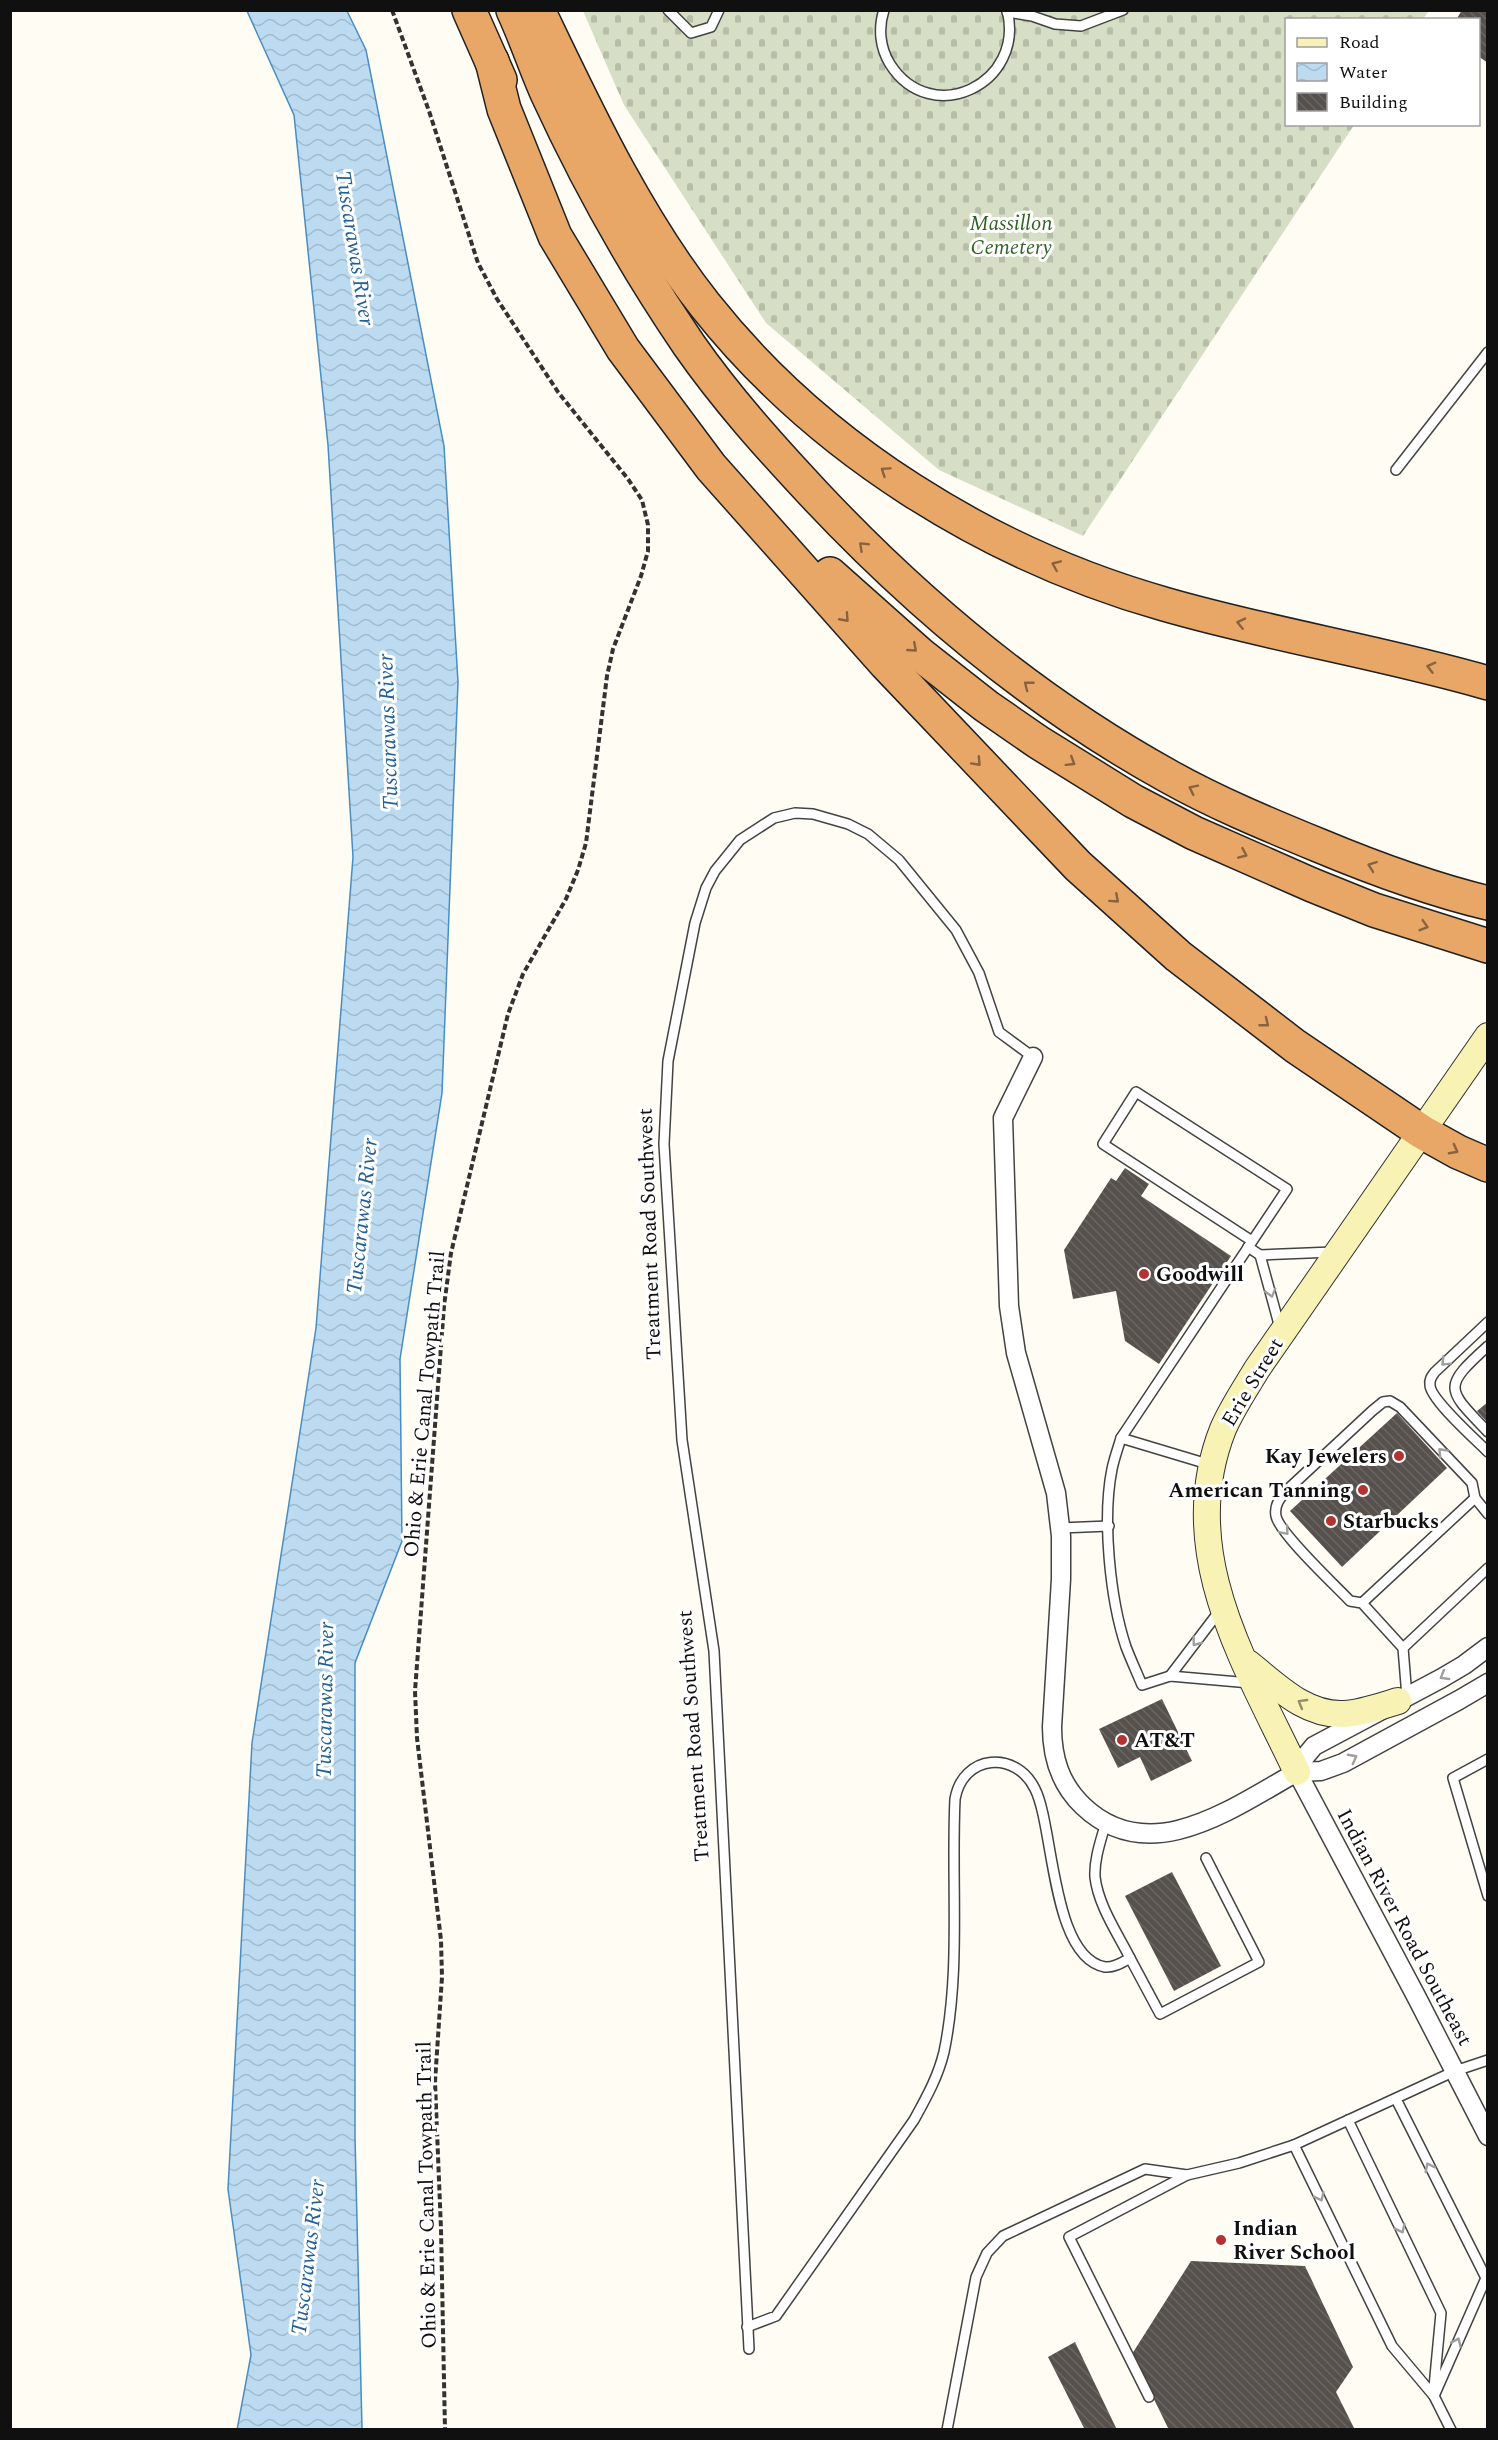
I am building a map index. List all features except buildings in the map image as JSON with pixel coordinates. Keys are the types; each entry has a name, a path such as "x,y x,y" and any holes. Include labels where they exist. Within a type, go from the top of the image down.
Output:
{"highway":[{"path":"470,10 548,183 604,286 648,357 699,428 743,481 839,584 921,655 986,706 1038,742 1133,801 1194,833 1312,885 1374,910 1488,945"},
{"path":"513,10 547,92 591,181 615,226 690,346 771,448 858,541 905,586 942,619 1045,699 1168,776 1272,826 1344,856 1405,878 1488,903"},
{"path":"538,10 598,135 667,252 705,305 771,378 845,442 884,471 968,523 1101,584 1163,604 1432,667 1488,683"},
{"path":"492,61 504,109 536,192 555,236 582,284 623,349 661,402 711,467 765,530 917,697 1078,867 1178,956 1295,1046 1422,1132 1488,1165"}],"street":[{"name":"Erie Street","path":"1297,1772 1244,1659 1222,1608 1212,1576 1208,1543 1208,1502 1217,1449 1230,1413 1281,1332 1485,1040"},
{"name":"Treatment Road Southwest","path":"1033,1057 1003,1118 1009,1306 1016,1353 1056,1493 1060,1528 1061,1579 1052,1748 1057,1767 1071,1792 1090,1812 1120,1828 1152,1834 1183,1830 1232,1808 1297,1772"},
{"path":"1488,1647 1464,1665 1314,1746 1304,1758 1297,1772 1321,1771 1338,1766 1488,1683"},
{"path":"1244,1659 1294,1699 1319,1711 1350,1713 1403,1699"},
{"name":"Indian River Road Southeast","path":"1297,1772 1488,2136"}],"lane":[{"path":"668,10 692,33 711,27 719,10"},
{"path":"884,10 880,34 885,56 897,74 914,88 934,95 956,95 976,88 993,74 1005,55 1010,34 1007,11 1055,24 1081,26 1123,10"},
{"path":"1396,470 1488,352"},
{"name":"Treatment Road Southwest","path":"748,2349 714,1651 682,1440 664,1144 668,1061 695,923 714,871 740,840 774,818 795,813 813,814 848,824 868,834 899,860 956,930 979,973 999,1032 1033,1057"},
{"path":"1255,1683 1170,1676 1142,1685 1126,1647 1118,1614 1110,1557 1108,1499 1112,1468 1121,1438 1250,1244 1287,1189 1136,1092 1103,1144 1250,1244 1260,1255 1281,1332"},
{"path":"1260,1255 1337,1251"},
{"path":"1488,1322 1435,1372 1430,1381 1431,1389 1440,1402 1488,1452"},
{"path":"1488,1346 1460,1371 1455,1386 1458,1400 1488,1432"},
{"path":"1403,1699 1403,1648 1362,1603 1350,1601 1279,1525 1275,1512 1278,1501 1383,1402 1394,1403 1472,1483 1475,1497 1488,1514"},
{"path":"1121,1438 1214,1466"},
{"path":"1362,1603 1475,1497"},
{"path":"1060,1528 1109,1526"},
{"path":"1403,1648 1488,1568"},
{"path":"1170,1676 1222,1608"},
{"path":"1488,1759 1453,1778 1488,1896"},
{"path":"747,2326 776,2316 914,2120 933,2085 943,2054 952,1980 955,1799 960,1783 969,1771 990,1762 1003,1763 1018,1770 1030,1782 1040,1802 1056,1889 1069,1929 1091,1961 1105,1967 1114,1966 1130,1958"},
{"path":"1106,1822 1096,1859 1095,1878 1101,1899 1160,2014 1259,1962 1206,1858"},
{"path":"1149,2397 1069,2237 1187,2175 1239,2163 1294,2145 1455,2070 1488,2060"},
{"path":"1396,2099 1486,2278 1434,2396"},
{"path":"1348,2120 1442,2313 1434,2396"},
{"path":"1294,2145 1392,2346 1434,2396 1451,2430"},
{"path":"947,2430 976,2277 987,2253 997,2241 1019,2228 1145,2169 1187,2175"}],"path":[{"name":"Ohio & Erie Canal Towpath Trail","path":"392,10 429,111 478,263 497,299 558,393 628,479 642,500 648,525 648,551 641,576 613,648 607,676 586,843 566,899 523,974 508,1014 451,1253 444,1306 415,1691 417,1738 441,1941 442,1977 435,2082 445,2430"}],"green space":[{"name":"Massillon Cemetery","path":"583,11 1429,11 1424,18 1285,18 1285,126 1353,126 1083,536 939,470 766,323 624,105"}],"water":[{"name":"Tuscarawas River","path":"247,11 347,11 366,50 444,446 458,682 442,1093 400,1359 402,1541 355,1663 355,2137 362,2429 237,2430 251,2355 228,2189 252,1743 316,1328 353,857 328,445 294,115"}],"place":[{"name":"Goodwill","path":"1144,1274"},
{"name":"Kay Jewelers","path":"1399,1456"},
{"name":"American Tanning","path":"1363,1490"},
{"name":"Starbucks","path":"1331,1521"},
{"name":"AT&T","path":"1122,1740"},
{"name":"Indian River School","path":"1221,2240"}]}
